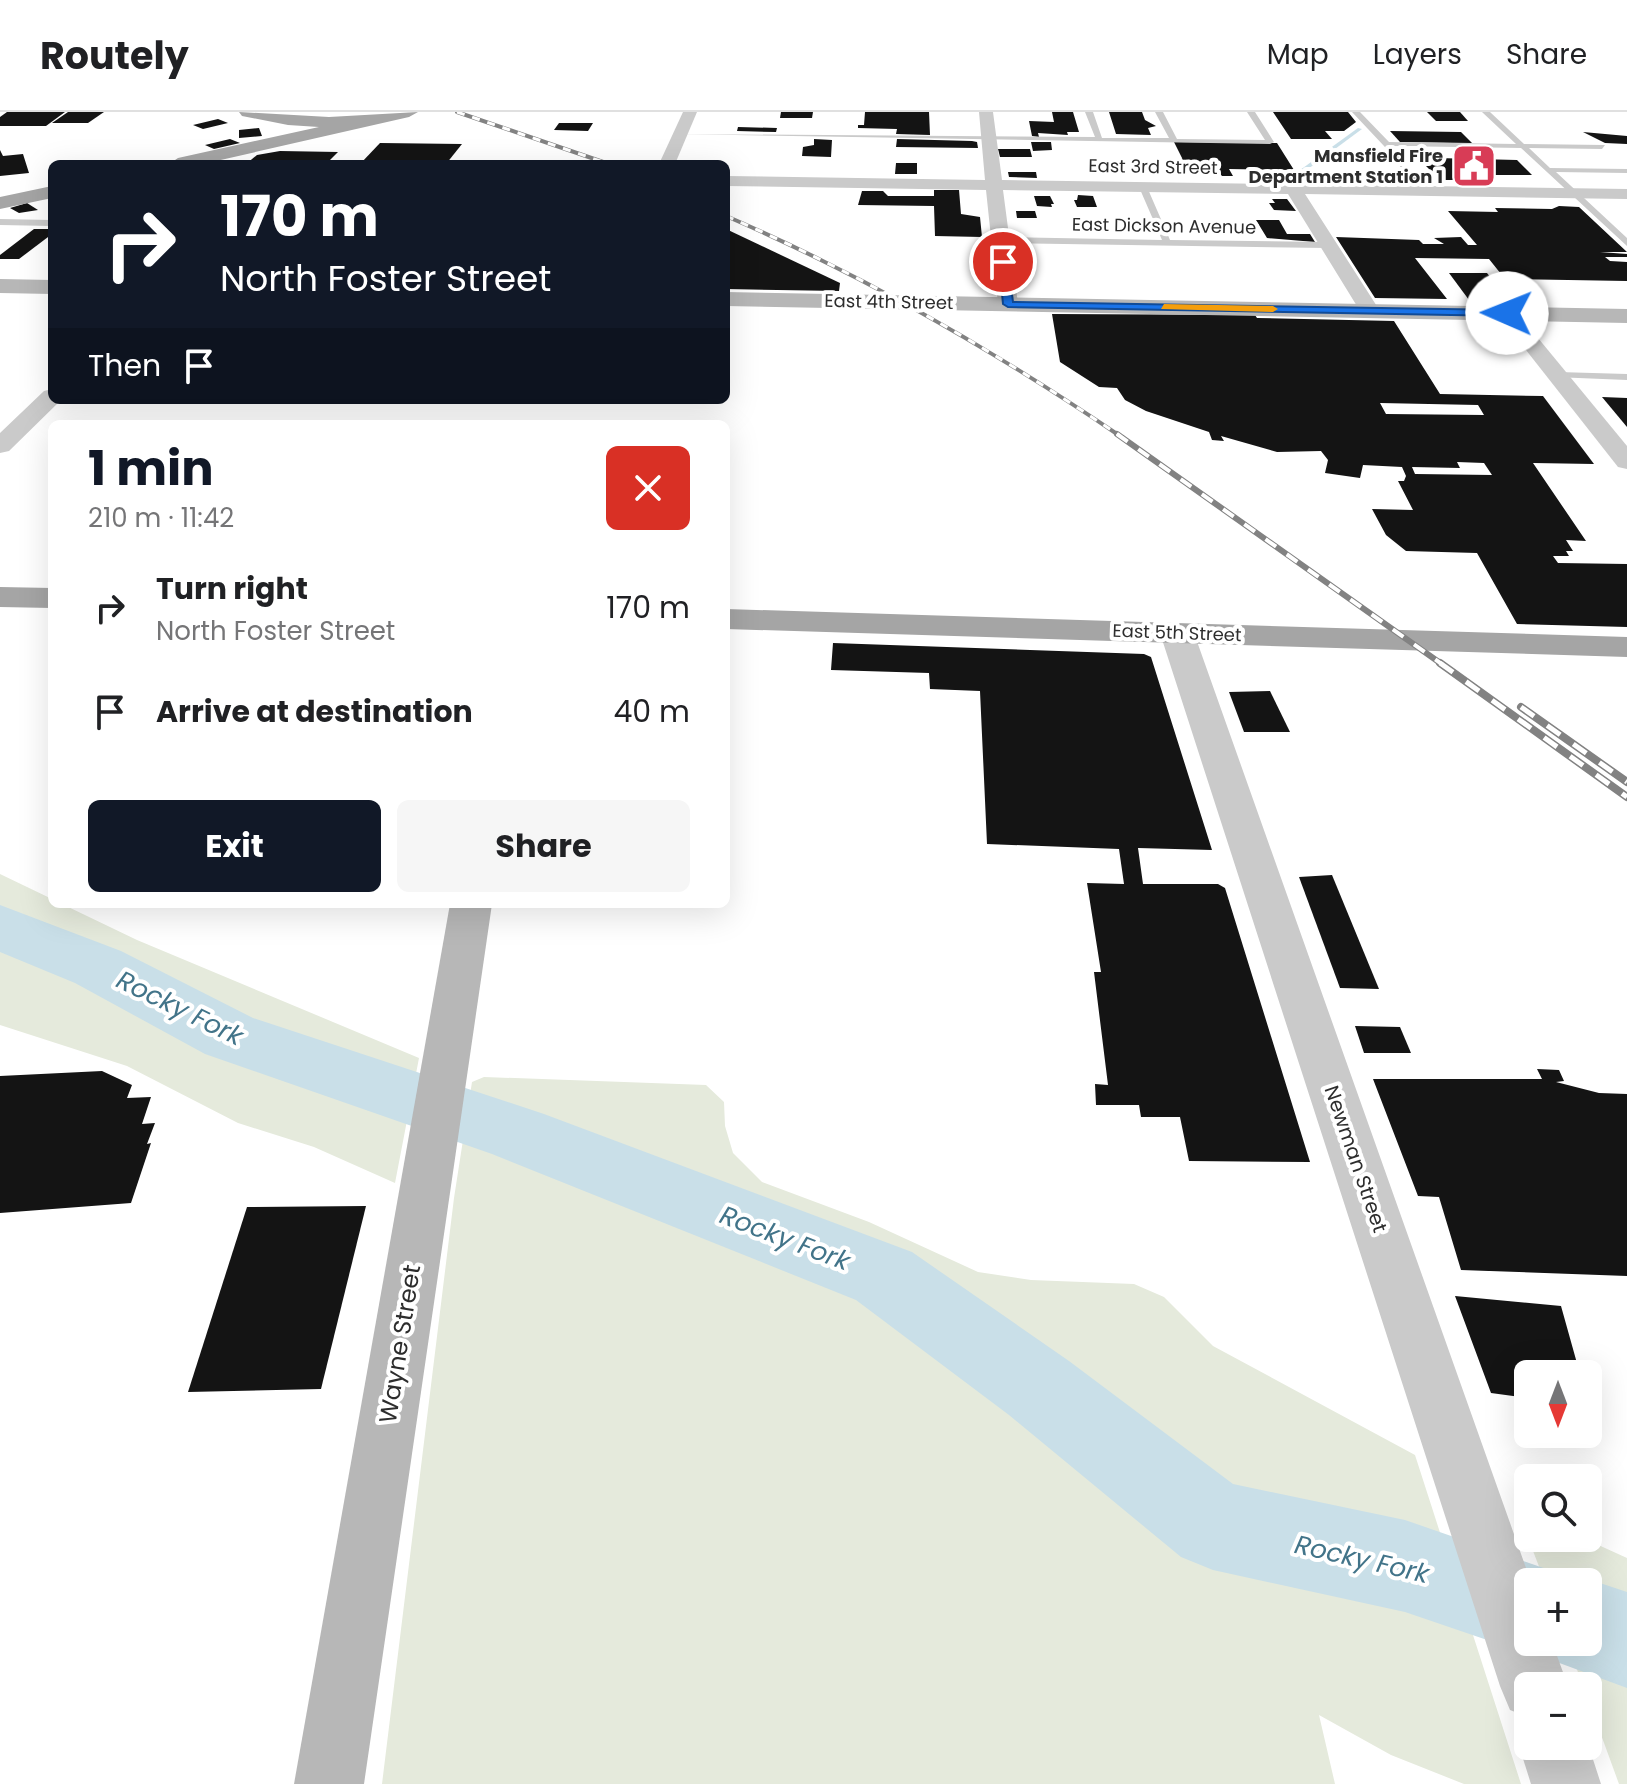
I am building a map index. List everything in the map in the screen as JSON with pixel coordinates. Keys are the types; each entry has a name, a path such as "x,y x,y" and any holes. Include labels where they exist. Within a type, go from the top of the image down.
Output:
{"main road":[{"path":"248,112 291,119 367,122"},
{"path":"196,160 409,112"},
{"path":"0,203 48,193"},
{"path":"4,289 48,287"},
{"name":"East 4th Street","path":"730,299 1627,316"},
{"path":"0,597 48,598"},
{"name":"East 5th Street","path":"730,619 1627,647"},
{"name":"Wayne Street","path":"329,1784 470,908"}],"street":[{"path":"669,160 690,112"},
{"path":"986,112 1008,304"},
{"name":"East 3rd Street","path":"730,181 1627,194"},
{"path":"1293,189 1370,311"},
{"path":"1507,313 1627,462"},
{"path":"0,446 48,400"},
{"name":"Newman Street","path":"1177,633 1529,1672"},
{"path":"1558,1760 1566,1784"}],"lane":[{"path":"1089,112 1099,139"},
{"path":"1159,112 1174,140"},
{"path":"680,134 1270,142 1251,112"},
{"path":"1356,112 1387,144 1424,191"},
{"path":"1486,112 1627,243"},
{"path":"1387,144 1602,147"},
{"path":"1548,170 1627,171"},
{"path":"1143,187 1167,242"},
{"path":"0,222 48,223"},
{"name":"East Dickson Avenue","path":"1001,240 1327,245"},
{"path":"1558,375 1627,377"}],"shaded area":[{"path":"0,874 48,897 48,908 70,908 137,940 419,1058 395,1183 314,1147 238,1123 127,1066 0,1025"},
{"path":"484,1077 706,1085 724,1102 725,1126 733,1153 762,1182 869,1222 978,1272 1031,1280 1134,1284 1164,1297 1213,1346 1415,1455 1521,1784 1464,1784 1391,1755 1319,1715 1335,1784 382,1784 454,1198 472,1082"},
{"path":"1602,1547 1627,1558 1627,1784 1619,1784 1602,1737 1602,1672 1578,1672 1572,1656 1602,1656 1602,1568 1540,1568 1533,1552 1602,1552"}],"building":[{"path":"7,112 65,112 46,126 0,126 0,117"},
{"path":"68,112 104,112 88,123 52,123"},
{"path":"781,112 813,112 812,118 780,118"},
{"path":"865,112 929,112 930,135 896,134 897,129 858,128 858,125 864,125"},
{"path":"1052,112 1073,112 1079,132 1067,132 1068,135 1038,133 1039,137 1032,136 1029,121 1054,122"},
{"path":"1109,112 1142,112 1145,120 1156,126 1148,128 1151,135 1116,134"},
{"path":"1273,112 1348,112 1356,122 1344,131 1325,131 1332,139 1291,139"},
{"path":"1427,112 1460,112 1468,121 1436,121"},
{"path":"218,119 228,123 203,129 193,125"},
{"path":"559,123 593,123 588,131 554,130"},
{"path":"738,127 777,128 776,132 737,131"},
{"path":"259,128 262,136 239,138 239,130"},
{"path":"1390,131 1461,132 1472,143 1400,142"},
{"path":"1583,132 1627,136 1627,144 1605,143"},
{"path":"230,139 240,143 214,149 205,145"},
{"path":"814,139 832,140 831,157 802,156 803,147 814,145"},
{"path":"897,139 972,141 977,142 978,148 896,147"},
{"path":"1031,142 1051,142 1052,150 1033,151"},
{"path":"1174,142 1277,143 1294,170 1229,169 1233,176 1222,176 1216,169 1167,165 1165,160 1182,158"},
{"path":"380,143 462,144 449,160 364,160"},
{"path":"998,149 1030,149 1032,157 1000,157"},
{"path":"0,150 3,156 23,154 29,173 0,176"},
{"path":"280,151 338,152 330,160 251,160 257,155"},
{"name":"Mansfield Fire Department Station 1","path":"1414,154 1434,155 1437,158 1517,160 1532,175 1455,175 1459,180 1425,180 1419,173 1431,171"},
{"path":"896,163 917,163 917,174 895,174"},
{"path":"1317,171 1360,172 1364,177 1358,177 1360,181 1344,180 1338,176 1321,176"},
{"path":"1008,172 1036,172 1037,178 1009,177"},
{"path":"934,190 959,190 961,214 980,217 982,237 935,236 934,206 858,205 862,191 883,191 888,196 934,196"},
{"path":"1078,195 1093,196 1097,207 1077,207 1074,200"},
{"path":"1034,196 1050,196 1054,204 1051,204 1052,207 1037,206"},
{"path":"1272,199 1287,199 1296,211 1274,210 1269,203 1275,203"},
{"path":"27,203 38,210 19,213 10,208"},
{"path":"1559,206 1579,207 1627,252 1600,252 1627,254 1627,257 1605,257 1610,261 1627,262 1627,281 1505,279 1489,259 1415,258 1447,299 1375,298 1336,237 1444,244 1434,238 1461,237 1468,245 1477,245 1448,211 1498,212 1495,208 1552,209"},
{"path":"1016,211 1035,211 1037,218 1017,218"},
{"path":"1256,220 1279,220 1287,234 1310,234 1315,242 1267,238"},
{"path":"34,229 48,229 48,237 19,259 0,259 0,255"},
{"path":"730,231 840,283 839,291 730,289"},
{"path":"1449,273 1487,273 1507,299 1469,300"},
{"path":"1052,314 1255,315 1257,318 1394,321 1440,394 1543,396 1594,464 1533,463 1586,541 1566,540 1573,551 1566,551 1569,556 1553,556 1558,563 1627,564 1627,627 1517,624 1477,553 1406,551 1386,535 1372,509 1413,510 1398,481 1404,481 1406,476 1402,467 1363,465 1360,478 1325,473 1328,460 1321,451 1277,452 1221,436 1224,441 1212,440 1209,432 1146,411 1125,400 1117,388 1099,387 1060,362","holes":["1380,403 1478,405 1484,415 1386,414","1457,462 1484,463 1492,475 1415,474 1412,467 1460,468"]},
{"path":"1602,397 1627,398 1627,427"},
{"path":"833,643 1144,654 1151,657 1212,850 1138,848 1143,884 1218,884 1225,888 1310,1162 1189,1161 1180,1117 1141,1117 1139,1105 1096,1105 1095,1084 1108,1085 1094,972 1101,972 1087,883 1124,884 1119,849 987,844 980,691 930,689 929,673 831,670"},
{"path":"1270,691 1290,732 1244,732 1229,692"},
{"path":"1332,875 1379,989 1340,988 1299,877"},
{"path":"1355,1026 1400,1027 1411,1053 1364,1053"},
{"path":"1537,1069 1559,1070 1564,1081 1556,1082 1599,1093 1627,1094 1627,1276 1461,1270 1439,1197 1418,1196 1373,1079 1542,1079"},
{"path":"102,1071 132,1085 127,1098 151,1097 142,1124 155,1123 131,1203 0,1213 0,1076"},
{"path":"366,1206 321,1389 188,1392 247,1207"},
{"path":"1455,1296 1561,1306 1576,1360 1514,1360 1514,1396 1491,1393"}],"waterway":[{"path":"1287,182 1360,129"},
{"name":"Rocky Fork","path":"0,927 98,967 229,1036 518,1134 884,1276 1039,1388 1213,1525 1405,1566 1514,1602"},
{"name":"Rocky Fork","path":"1602,1632 1627,1640"}],"railway":[{"path":"457,112 597,160"},
{"path":"730,218 829,264 928,317 1025,374 1118,435"},
{"path":"1118,435 1443,665"},
{"path":"1440,663 1627,797"},
{"path":"1521,707 1627,782"}],"slow traffic":[{"path":"1164,307 1273,309"}],"place":[{"name":"Mansfield Fire Department Station 1","path":"1474,166"}],"route":[{"path":"1003,262 1008,304 1507,313"}]}
